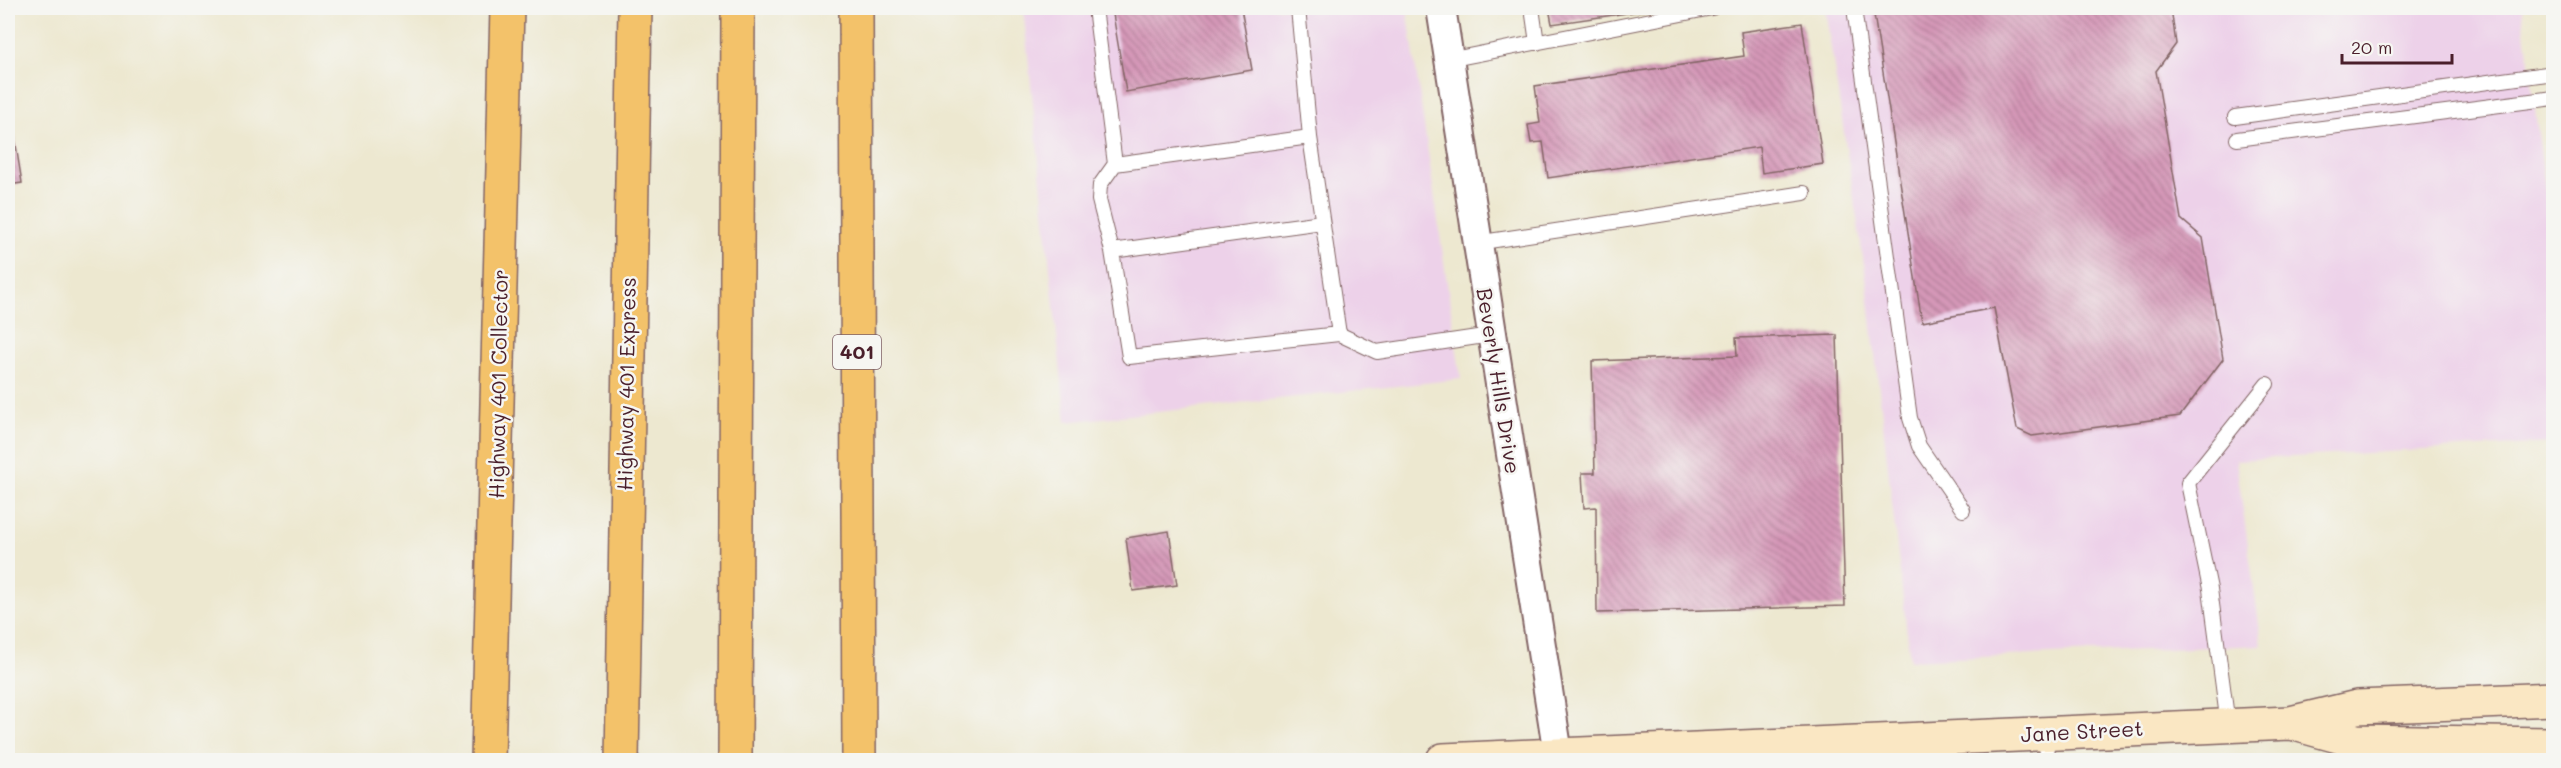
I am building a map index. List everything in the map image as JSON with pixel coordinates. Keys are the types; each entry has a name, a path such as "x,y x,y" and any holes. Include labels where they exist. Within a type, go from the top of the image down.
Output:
{"highway":[{"name":"Highway 401 Collector","path":"488,760 507,8"},
{"name":"Highway 401 Express","path":"622,760 634,8"},
{"path":"735,760 738,8"},
{"name":"401","path":"856,8 859,760"}],"main road":[{"name":"Jane Street","path":"1443,760 2046,747 2228,725 2290,723 2357,707 2553,699"},
{"name":"Jane Street","path":"2290,723 2358,746 2553,744"}],"street":[{"name":"Beverly Hills Drive","path":"1441,8 1558,758"}],"lane":[{"path":"1095,8 1115,164 1100,185 1099,200 1112,251 1129,357 1339,334 1377,352 1491,335"},
{"path":"1298,8 1310,137 1339,334"},
{"path":"1532,8 1537,42"},
{"path":"1448,60 1712,8"},
{"path":"1854,8 1910,418 1919,446 1963,510"},
{"path":"2235,117 2553,73"},
{"path":"2237,139 2553,98"},
{"path":"1115,164 1310,137"},
{"path":"1476,243 1804,193"},
{"path":"1112,251 1322,222"},
{"path":"2228,725 2210,589 2188,483 2267,384"}],"shaded area":[{"path":"1023,8 1407,8 1461,379 1066,422"},
{"path":"1825,8 2522,8 2553,250 2553,443 2236,460 2262,645 1910,660 1867,284"}],"building":[{"path":"1112,8 1241,8 1252,70 1126,92"},
{"path":"1549,8 1654,8 1655,9 1552,24"},
{"path":"1873,8 2171,8 2176,44 2156,71 2181,219 2203,238 2223,359 2180,416 2032,436 2017,429 1994,308 1922,322"},
{"path":"1802,23 1823,164 1762,173 1759,147 1548,178 1543,142 1531,143 1528,125 1540,123 1535,86 1744,56 1741,32"},
{"path":"8,95 22,183 8,185"},
{"path":"1837,335 1845,606 1597,613 1596,507 1584,508 1582,473 1595,473 1592,361 1737,356 1736,338"},
{"path":"1169,531 1177,585 1133,591 1126,538"}]}
